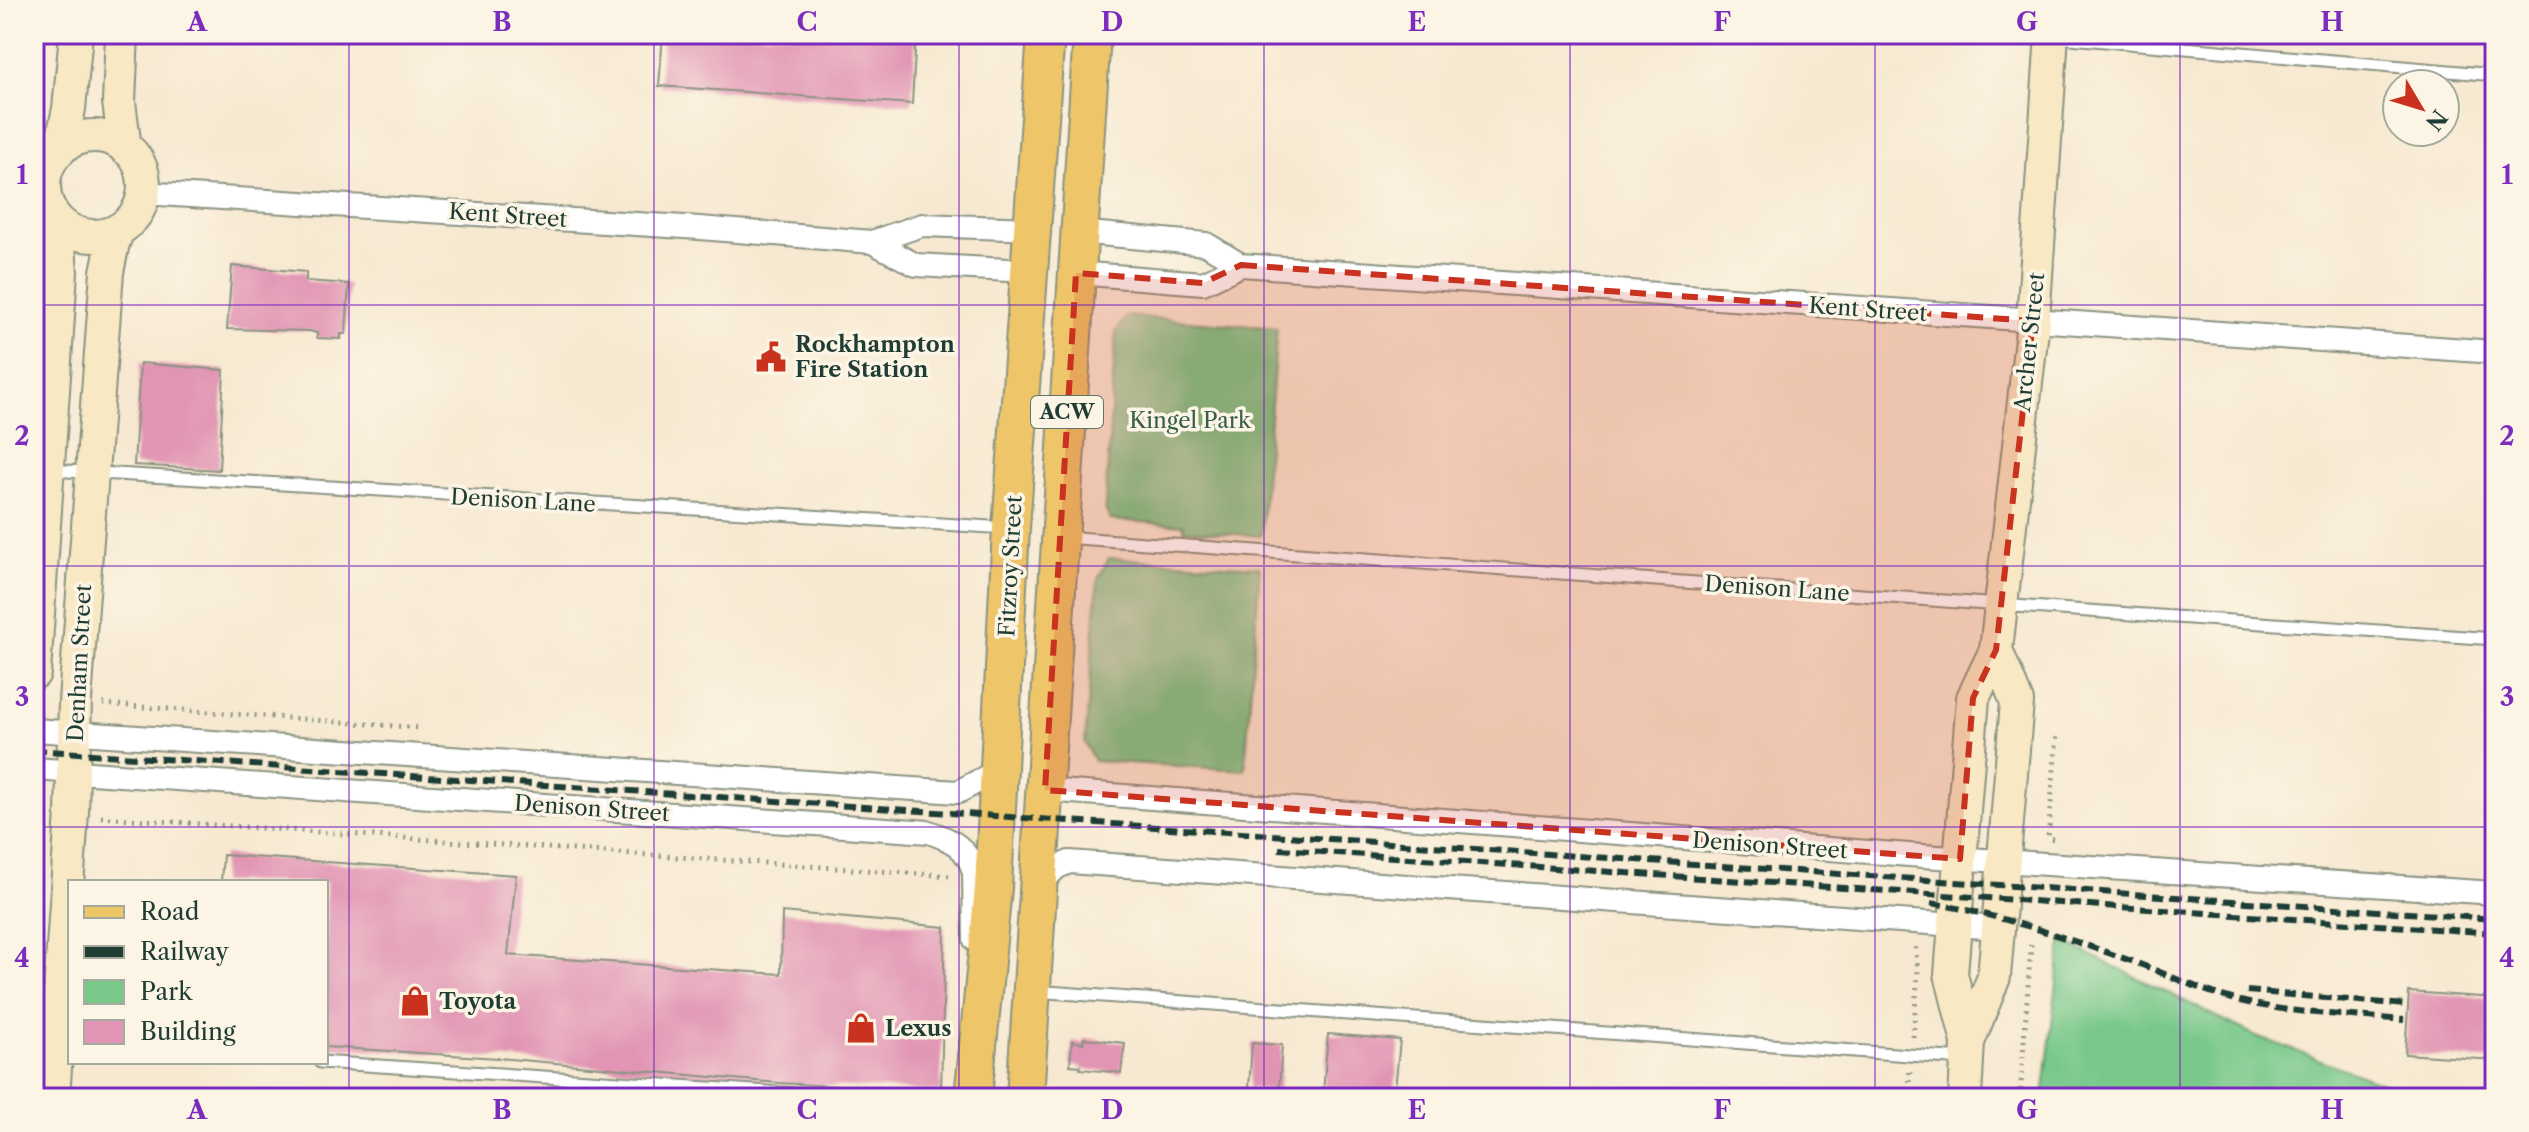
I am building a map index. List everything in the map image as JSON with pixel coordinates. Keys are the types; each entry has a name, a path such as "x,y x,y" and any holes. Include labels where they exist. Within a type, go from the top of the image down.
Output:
{"main road":[{"name":"Fitzroy Street","path":"973,1098 993,888 1011,528 1046,34"},
{"name":"ACW","path":"1025,1098 1092,34"},
{"name":"Kent Street","path":"1032,229 1079,232"},
{"name":"Kent Street","path":"1029,271 1076,273"}],"street":[{"path":"60,150 69,109 76,34"},
{"path":"122,34 119,102 125,148"},
{"name":"Archer Street","path":"1968,1050 1951,974 1973,698 1996,650 2033,321 2043,35"},
{"path":"99,137 113,140 125,148 136,160 142,176 143,193 139,207 130,220 118,230 86,236 71,231 57,220 46,201 39,179 60,150 72,141 99,137"},
{"name":"Kent Street","path":"143,193 700,228 872,242 916,265 1029,271"},
{"name":"Denham Street","path":"34,673 41,469 61,272 57,220"},
{"name":"Kent Street","path":"872,242 922,225 1032,229"},
{"name":"Denham Street","path":"53,1098 91,474 107,272 118,230"},
{"name":"Kent Street","path":"1079,232 1206,244 1241,265 2495,352"},
{"name":"Kent Street","path":"1076,273 1203,283 1241,265"},
{"name":"Archer Street","path":"1965,1098 1968,1050 1994,977 2017,702 1996,650"},
{"name":"Denison Street","path":"34,730 958,792 999,770"},
{"name":"Denison Street","path":"34,769 929,832 966,851 974,872 972,908 981,1029"},
{"name":"Denison Street","path":"1045,790 1960,859 2495,893"},
{"path":"1039,886 1056,868 1069,862 1998,928"}],"lane":[{"path":"2043,35 2495,75"},
{"name":"Denison Lane","path":"41,469 1011,528"},
{"name":"Denison Lane","path":"1059,536 2495,639"},
{"path":"1032,991 1911,1055 1968,1050"},
{"path":"328,1063 857,1098"}],"path":[{"path":"93,703 427,729"},
{"path":"2057,734 2048,838 2062,840"},
{"path":"101,829 102,815 950,874"},
{"path":"1899,942 1915,943 1918,971 1909,1098"},
{"path":"2020,1098 2031,944"}],"highlighted area":[{"path":"1241,265 2033,321 1996,650 1973,698 1960,859 1045,790 1076,273 1203,283"}],"green space":[{"name":"Kingel Park","path":"1126,316 1277,328 1261,536 1184,530 1184,525 1110,520 1105,508 1116,332"},
{"path":"1109,558 1260,567 1245,770 1094,761 1085,743 1098,578"},
{"path":"2062,941 2256,1036 2422,1098 2043,1098"}],"building":[{"path":"663,34 916,34 912,104 659,86"},
{"path":"232,266 306,272 306,281 349,284 346,334 341,334 341,339 317,338 317,333 310,331 227,329"},
{"path":"140,363 224,370 219,470 134,465"},
{"path":"223,855 516,875 508,955 781,974 782,912 945,927 941,1092 779,1083 498,1058 328,1047 328,880 221,880"},
{"path":"2409,992 2495,998 2495,1060 2405,1054"},
{"path":"1328,1034 1400,1040 1394,1098 1323,1093"},
{"path":"1084,1038 1125,1043 1121,1073 1080,1069 1081,1066 1070,1065 1072,1041 1083,1043"},
{"path":"1252,1043 1282,1045 1279,1090 1249,1088"}],"railway":[{"path":"34,750 2495,919"},
{"path":"1279,849 2495,933"},
{"path":"1931,903 2035,928 2240,1001 2301,1011 2404,1020"},
{"path":"2247,991 2406,1005"}],"place":[{"name":"Rockhampton Fire Station","path":"771,357"},
{"name":"Toyota","path":"415,1001"},
{"name":"Lexus","path":"861,1028"}]}
